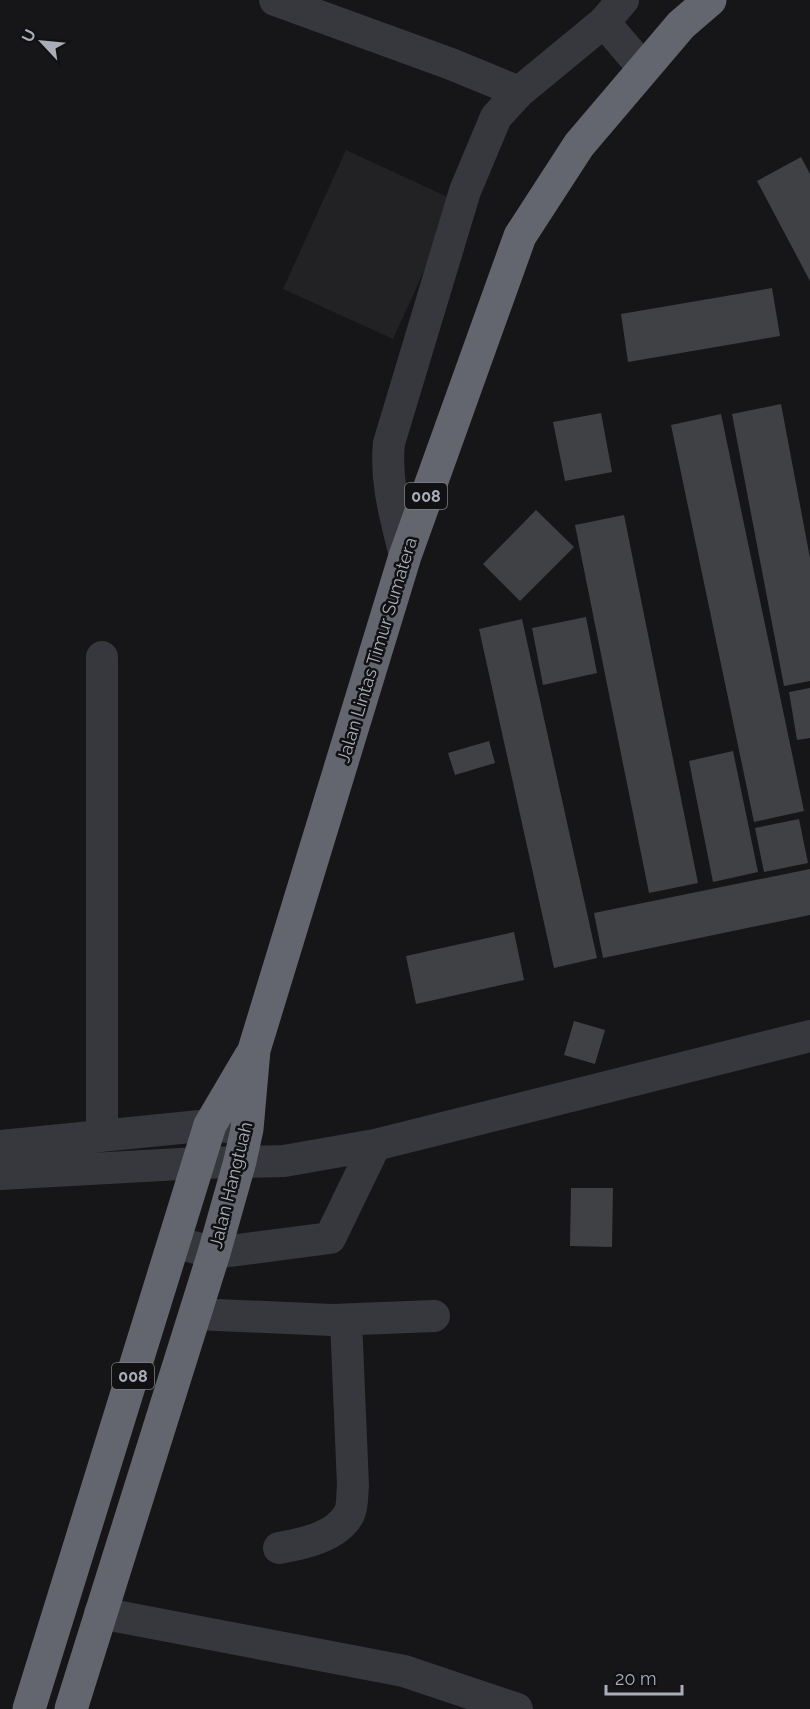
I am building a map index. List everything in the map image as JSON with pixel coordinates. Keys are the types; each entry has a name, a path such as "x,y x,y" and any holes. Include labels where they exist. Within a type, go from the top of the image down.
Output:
{"highway":[{"name":"Jalan Lintas Timur Sumatera","path":"254,1050 405,556 520,236 579,145 681,25 710,0"},
{"name":"Jalan Hangtuah","path":"29,1709 210,1125 254,1050"},
{"name":"Jalan Hangtuah","path":"71,1709 214,1253 240,1161 247,1130 254,1050"}],"street":[{"path":"275,0 451,64 519,92"},
{"path":"405,556 389,487 387,464 389,442 465,191 496,117 519,92 613,11 643,68"},
{"path":"102,657 102,1136"},
{"path":"0,1174 240,1161 284,1161 375,1145 810,1036"},
{"path":"0,1146 210,1125 247,1130"},
{"path":"175,1242 214,1253 330,1238 375,1145"},
{"path":"195,1314 346,1320 434,1316"},
{"path":"279,1548 300,1544 333,1531 350,1513 353,1486 346,1320"},
{"path":"100,1613 404,1671 517,1709"}],"shaded area":[{"path":"346,150 456,201 393,339 283,289"}],"building":[{"path":"801,157 810,174 810,281 757,181"},
{"path":"772,288 780,336 628,362 621,314"},
{"path":"781,404 810,558 810,681 784,686 732,414"},
{"path":"601,413 612,472 565,481 553,422"},
{"path":"721,414 804,811 754,822 671,425"},
{"path":"536,510 574,547 520,601 483,564"},
{"path":"624,515 698,883 649,893 575,525"},
{"path":"586,617 597,673 543,685 532,628"},
{"path":"522,619 597,958 554,968 479,629"},
{"path":"810,688 810,738 797,740 789,692"},
{"path":"489,741 495,763 455,775 448,753"},
{"path":"733,751 758,872 713,882 689,761"},
{"path":"799,819 808,863 764,872 755,828"},
{"path":"810,869 810,915 603,958 594,913"},
{"path":"514,932 524,980 416,1004 406,956"},
{"path":"574,1021 605,1030 595,1064 564,1055"},
{"path":"571,1188 613,1188 612,1247 570,1246"}]}
